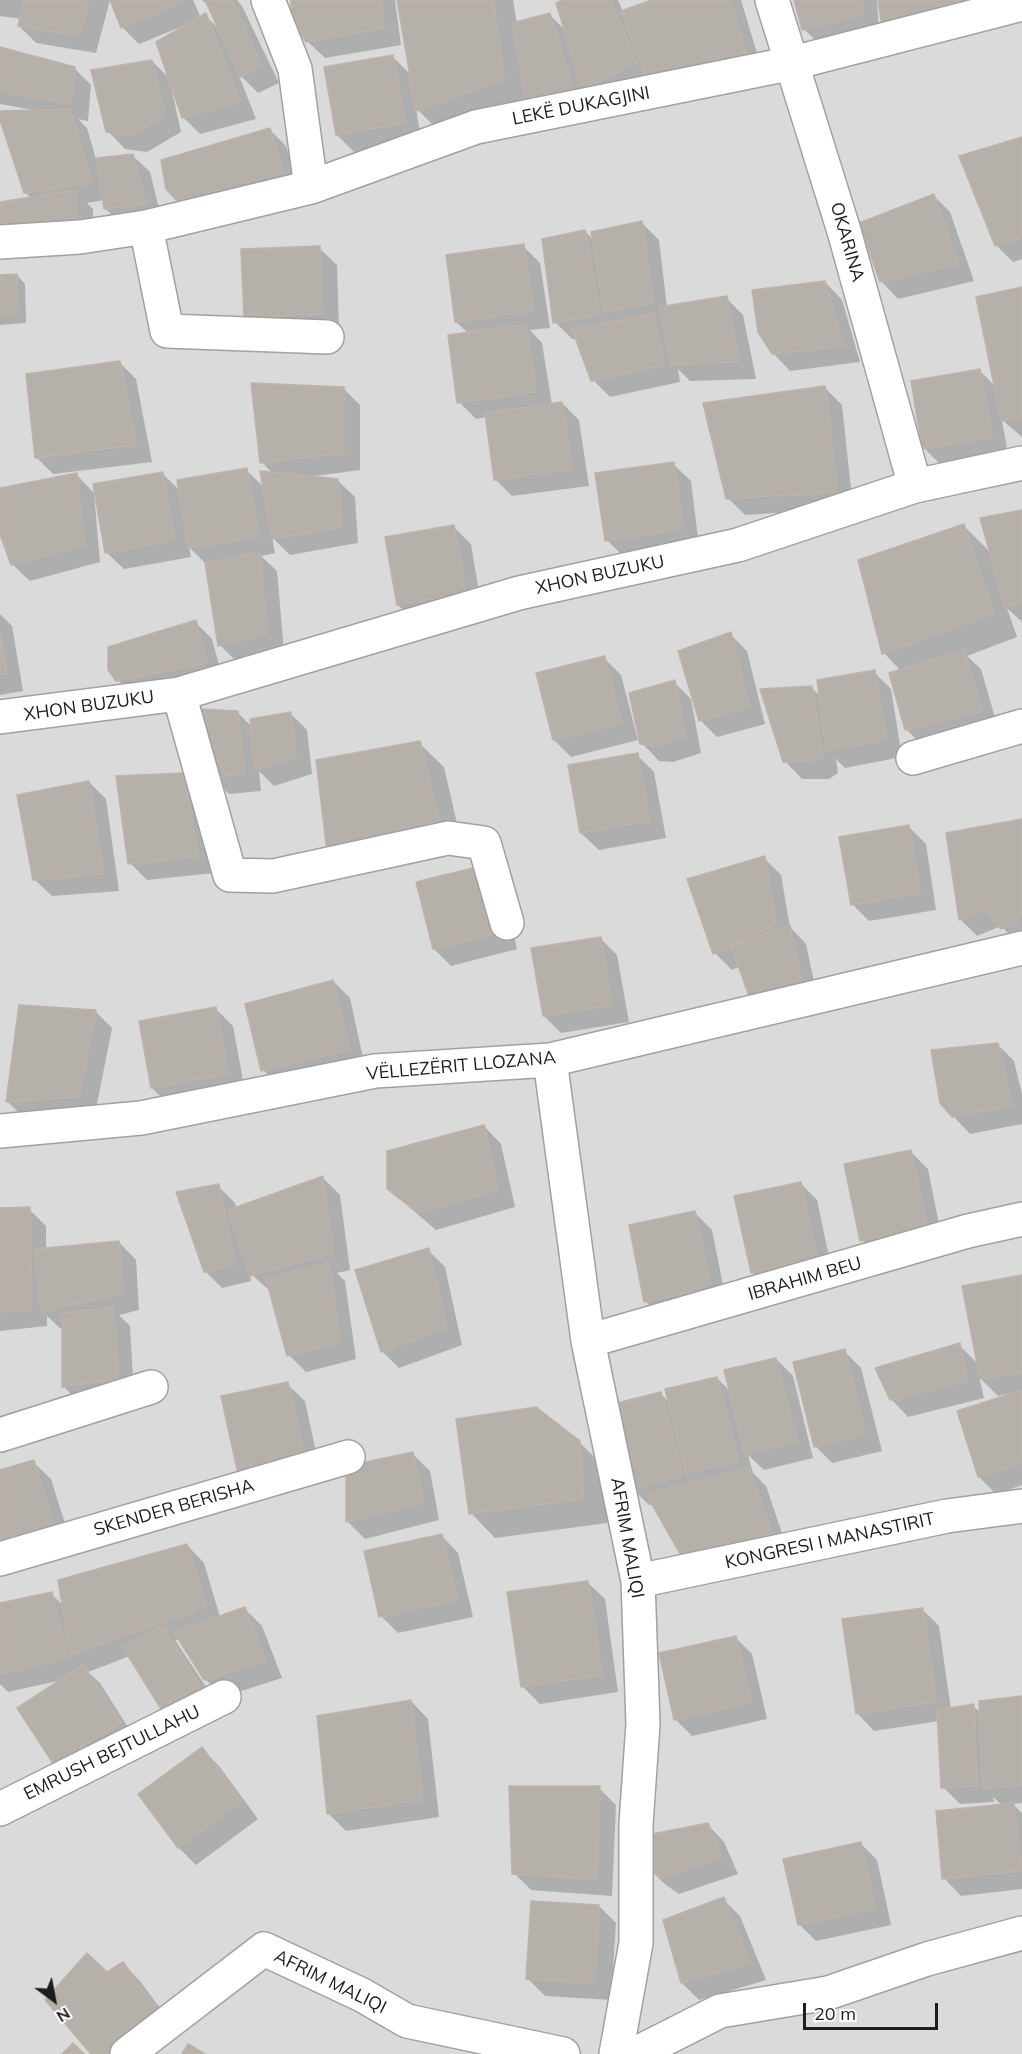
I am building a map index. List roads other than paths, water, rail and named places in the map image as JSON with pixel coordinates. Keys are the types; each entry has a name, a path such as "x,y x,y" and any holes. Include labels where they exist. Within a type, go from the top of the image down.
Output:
{"street":[{"path":"268,0 295,69 311,187"},
{"name":"OKARINA","path":"772,0 794,63 844,231 915,486"},
{"name":"LEKË DUKAGJINI","path":"0,242 80,237 146,227 311,187 476,128 794,63 1022,4"},
{"path":"146,227 167,331 327,336"},
{"name":"XHON BUZUKU","path":"0,717 179,694 519,593 738,545 915,486 1022,463"},
{"name":"XHON BUZUKU","path":"179,694 231,875 273,876 448,838 484,843 507,923"},
{"path":"913,759 1022,726"},
{"name":"VËLLEZËRIT LLOZANA","path":"0,1131 141,1118 375,1071 550,1060 1022,948"},
{"name":"AFRIM MALIQI","path":"550,1060 588,1341 638,1581 643,1724 636,1824 636,1943 616,2054"},
{"name":"IBRAHIM BEU","path":"588,1341 968,1232 1022,1219"},
{"path":"0,1435 151,1387"},
{"name":"SKENDER BERISHA","path":"0,1559 348,1457"},
{"name":"KONGRESI I MANASTIRIT","path":"638,1581 947,1516 1022,1506"},
{"name":"EMRUSH BEJTULLAHU","path":"0,1809 224,1697"},
{"path":"635,2054 720,2011 828,1993 927,1959 1022,1933"},
{"name":"AFRIM MALIQI","path":"127,2054 264,1949 362,1995 407,2021 563,2054"}]}
